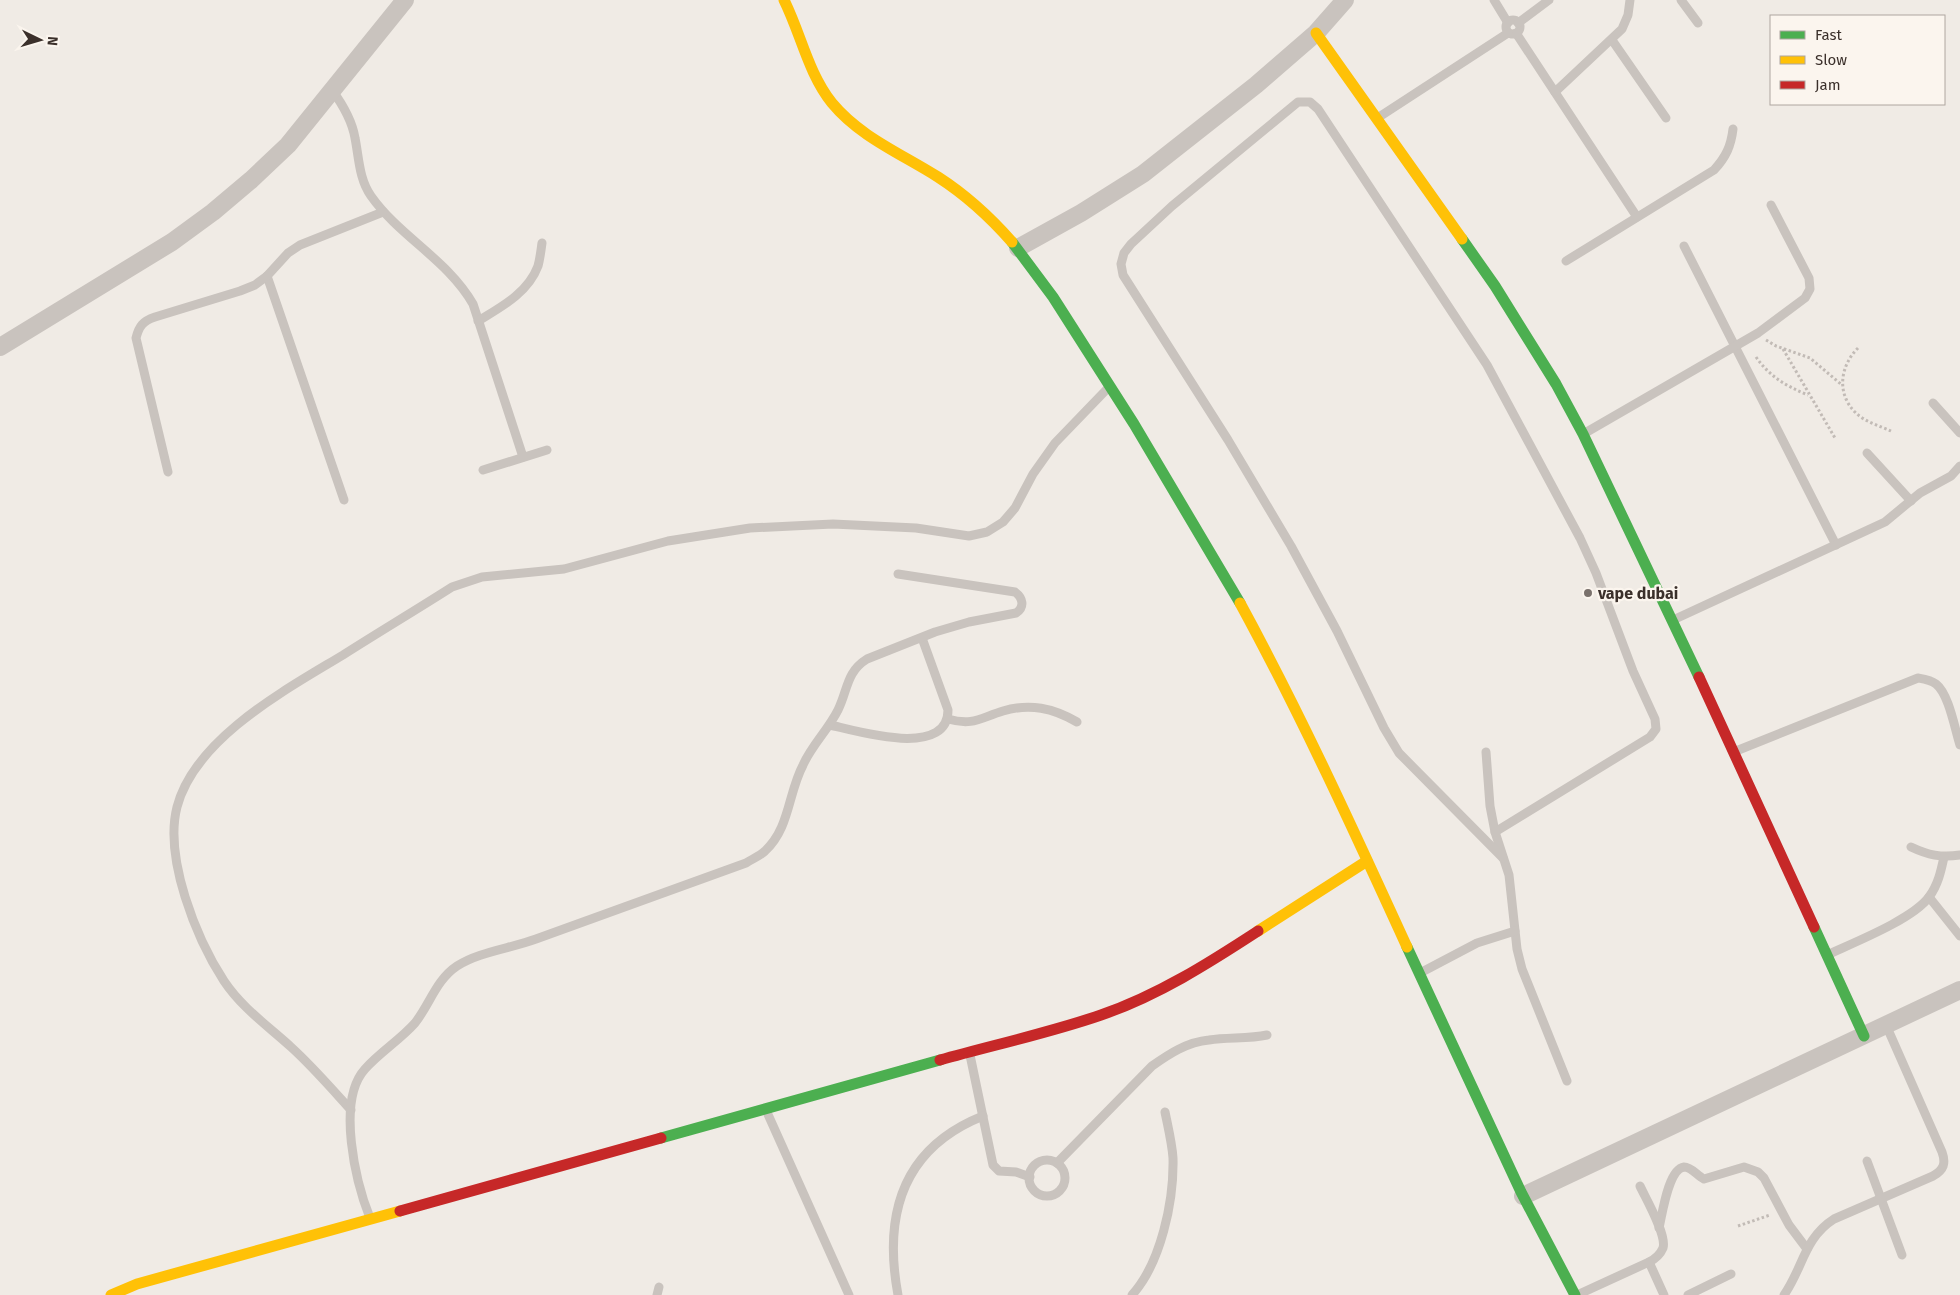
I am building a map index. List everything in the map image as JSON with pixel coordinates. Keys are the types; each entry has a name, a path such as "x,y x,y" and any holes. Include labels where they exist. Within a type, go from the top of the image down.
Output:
{"street":[{"path":"0,347 172,242 213,212 251,180 288,146 405,0"},
{"path":"784,0 812,71 831,102 856,128 886,149 923,167 958,190 990,217 1018,248 1064,314 1198,529 1278,672 1325,767 1523,1196 1576,1295"},
{"path":"1018,248 1082,213 1142,174 1249,91 1316,33 1346,0"},
{"path":"1316,33 1500,294 1556,384 1583,434 1673,620 1864,1036"},
{"path":"111,1295 137,1284 183,1271 1102,1015 1161,989 1217,958 1367,861"},
{"path":"1523,1196 1960,990"}],"lane":[{"path":"1494,0 1508,23 1506,26 1554,92 1637,217"},
{"path":"1376,118 1512,33 1519,27 1518,23 1550,0"},
{"path":"1554,92 1612,40 1622,28 1628,15 1630,0"},
{"path":"1681,0 1698,23"},
{"path":"1508,23 1513,21 1518,23"},
{"path":"1612,40 1666,118"},
{"path":"332,90 343,104 350,120 355,136 361,175 370,194 383,212 464,289 473,304 523,457"},
{"path":"1495,832 1650,738 1654,734 1657,724 1630,663 1596,573 1580,538 1487,365 1318,110 1310,102 1298,102 1172,206 1131,244 1124,253 1121,264 1123,274 1223,432 1291,546 1337,631 1384,728 1399,752 1502,858"},
{"path":"1566,261 1714,170 1725,159 1731,144 1733,129"},
{"path":"1583,434 1734,345 1758,333 1805,298 1810,289 1810,278 1771,205"},
{"path":"168,472 136,338 139,328 145,320 255,285 300,245 383,212"},
{"path":"478,321 507,303 525,287 538,266 542,243"},
{"path":"1684,246 1836,545"},
{"path":"267,276 344,500"},
{"path":"351,1110 300,1055 245,1008 224,982 205,949 192,916 177,867 173,837 177,806 189,778 228,733 273,698 445,592 482,577 564,569 668,541 750,528 833,524 916,528 969,536 987,532 1003,522 1015,508 1033,474 1055,443 1110,387"},
{"path":"1933,403 1960,434"},
{"path":"483,470 547,450"},
{"path":"1866,453 1911,501"},
{"path":"1673,620 1885,522 1931,486 1951,476 1960,466"},
{"path":"370,1219 361,1196 354,1162 351,1110 357,1079 364,1069 414,1024 446,974 459,964 533,940 736,866 764,852 778,837 802,765 816,742 830,725 851,675 858,665 868,659 922,638 969,622 1016,613 1020,610 1022,600 1015,592 898,574"},
{"path":"830,725 885,737 915,738 938,732 944,727 948,719 946,702 922,638"},
{"path":"1733,752 1918,678 1936,684 1943,692 1960,746"},
{"path":"948,719 972,723 1020,707 1040,707 1059,712 1077,722"},
{"path":"1486,752 1490,806 1502,858 1509,875 1517,949 1522,969 1567,1081"},
{"path":"1910,847 1926,855 1944,857 1960,855"},
{"path":"1827,956 1914,912 1929,897 1939,878 1944,857"},
{"path":"1929,897 1960,936"},
{"path":"1420,973 1477,943 1515,931"},
{"path":"1784,1295 1814,1237 1823,1226 1940,1172 1944,1166 1945,1158 1886,1025"},
{"path":"1057,1163 1152,1066 1170,1054 1189,1044 1208,1040 1248,1039 1267,1035"},
{"path":"969,1052 993,1164 995,1168 1004,1172 1023,1174 1030,1177"},
{"path":"765,1109 849,1295"},
{"path":"1132,1295 1139,1287 1159,1246 1171,1202 1173,1157 1165,1112"},
{"path":"898,1295 895,1278 893,1238 898,1204 912,1172 934,1144 962,1124 983,1116"},
{"path":"1051,1160 1057,1163 1062,1167 1065,1179 1064,1185 1056,1194 1043,1196 1030,1183 1031,1171 1039,1162 1051,1160"},
{"path":"1867,1160 1902,1255"},
{"path":"1659,1228 1672,1178 1679,1169 1690,1168 1704,1179 1736,1168 1752,1168 1764,1178 1780,1211 1808,1249"},
{"path":"1576,1295 1658,1257 1663,1248 1664,1238 1640,1186"},
{"path":"1649,1262 1664,1295"},
{"path":"1688,1295 1732,1274"},
{"path":"1139,1287 1146,1295"}],"path":[{"path":"1758,333 1766,341 1810,358 1842,385 1856,414 1891,431"},
{"path":"1744,340 1771,376 1809,395"},
{"path":"1842,385 1845,364 1858,348"},
{"path":"1783,349 1835,438"},
{"path":"1738,1226 1780,1211"}],"traffic: fast":[{"path":"1462,239 1495,286 1556,384 1583,434 1699,677"},
{"path":"1012,242 1053,297 1134,424 1240,603"},
{"path":"1814,927 1864,1036"},
{"path":"1407,947 1521,1192 1575,1295"},
{"path":"661,1138 940,1060"}],"traffic: slow":[{"path":"784,0 817,79 832,103 843,115 868,135 958,191 986,215 1012,242"},
{"path":"1316,33 1462,239"},
{"path":"1240,603 1306,730 1407,947"},
{"path":"1258,931 1367,861"},
{"path":"111,1295 137,1284 400,1211"}],"traffic: jam":[{"path":"1699,677 1814,927"},
{"path":"940,1060 1061,1028 1122,1007 1182,978 1258,931"},
{"path":"400,1211 661,1138"}],"place":[{"name":"vape dubai","path":"1588,593"}]}
